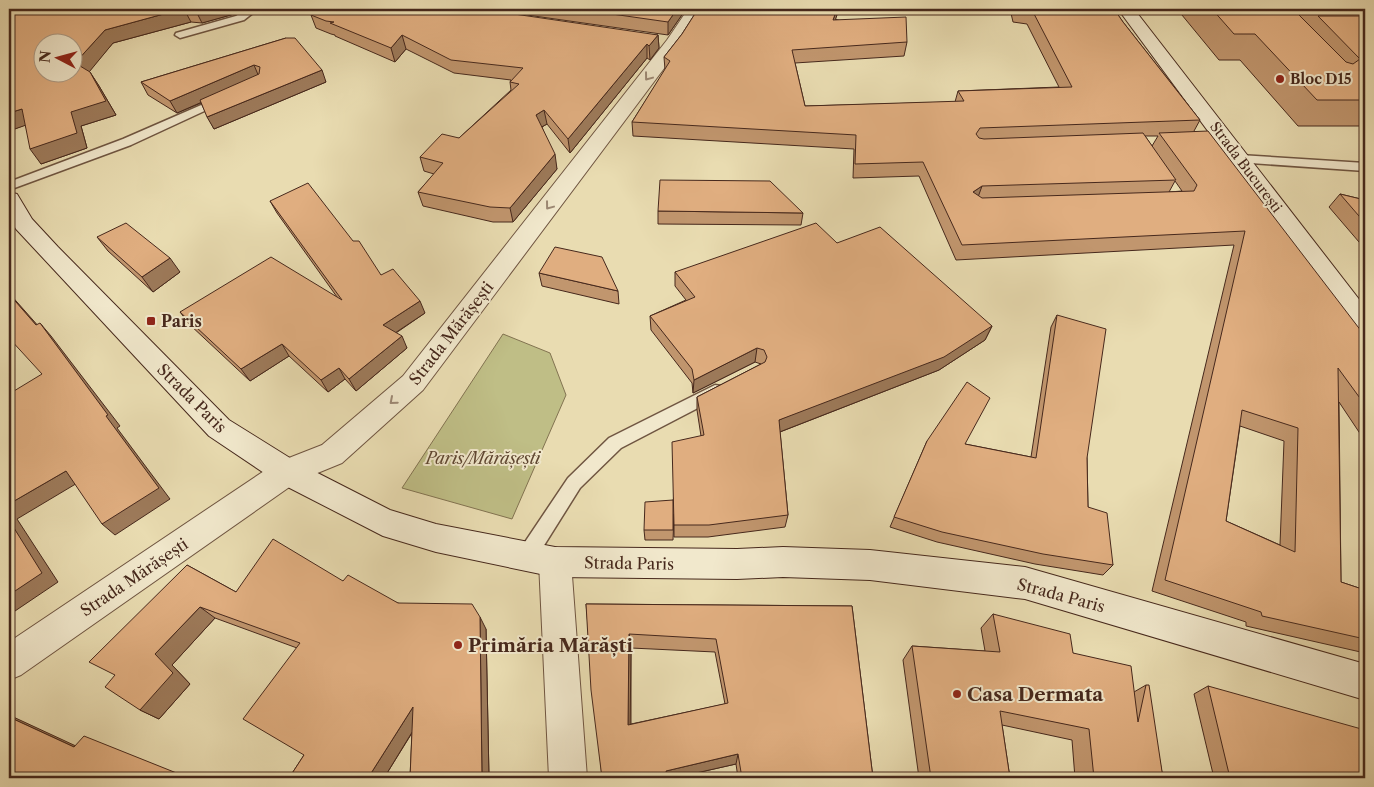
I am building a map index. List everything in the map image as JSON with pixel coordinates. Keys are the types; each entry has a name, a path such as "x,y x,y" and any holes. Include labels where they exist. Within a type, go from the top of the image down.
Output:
{"street":[{"name":"Strada Mărășești","path":"9,663 287,472 332,454 413,384 664,42 696,9"},
{"name":"Strada București","path":"1126,9 1215,139 1240,159 1365,325"},
{"name":"Strada Paris","path":"9,199 24,224 50,253 219,428 287,472 383,522 436,538 541,559 717,564 783,562 870,565 1025,583 1365,682"},
{"path":"541,559 568,778"}],"lane":[{"path":"180,35 240,18 252,9"},
{"path":"9,186 127,142 233,94"},
{"path":"1240,159 1365,167"},
{"path":"541,559 574,483 615,443 729,384"}],"green space":[{"name":"Paris/Mărășești","path":"503,334 550,353 566,395 512,519 402,488"}],"building":[{"path":"9,9 182,9 105,30 82,55 82,32 32,32 32,82 82,82 82,67 90,72 106,101 71,112 77,133 30,149 22,109 9,113"},
{"path":"309,9 480,9 658,35 649,46 647,44 568,139 544,110 536,115 555,154 510,208 490,207 418,192 443,163 420,157 442,134 459,138 519,84 510,82 523,68 451,60 402,35 391,48 330,23 334,22 311,15"},
{"path":"577,9 677,9 668,22"},
{"path":"698,9 837,9 833,20 906,17 907,42 792,50 805,106 964,101 958,91 1072,87 1032,10 1021,9 1114,9 1200,120 980,128 976,134 979,138 984,139 1143,133 1176,180 982,186 973,192 982,198 1194,191 1197,185 1159,133 1208,131 1365,336 1365,405 1338,368 1341,582 1365,590 1365,639 1262,616 1261,612 1165,580 1245,231 962,245 923,162 855,164 856,135 632,122 670,61 664,57","holes":["1242,410 1298,428 1295,552 1226,521"]},
{"path":"1212,9 1300,9 1298,10 1299,15 1346,62 1353,64 1360,59 1318,16 1365,16 1365,100 1317,100 1255,34 1234,34"},
{"path":"286,38 295,38 322,70 207,117 200,100 259,74 260,67 254,65 170,101 141,82"},
{"path":"660,180 770,181 803,213 658,211"},
{"path":"308,183 353,241 359,241 381,275 393,269 420,301 383,325 402,336 349,379 339,368 321,380 282,344 241,369 180,312 271,257 342,300 270,201"},
{"path":"1340,194 1365,200 1365,223"},
{"path":"126,223 170,258 142,277 97,237"},
{"path":"816,223 837,243 880,227 992,326 944,357 779,420 788,515 709,525 674,525 672,442 704,435 697,397 765,362 767,357 764,350 757,348 694,380 692,369 650,316 695,297 675,272"},
{"path":"555,247 602,257 618,291 539,273"},
{"path":"9,294 36,325 40,323 159,488 102,524 66,471 9,504 9,452 12,451 9,446 9,394 42,374 9,338"},
{"path":"1057,315 1106,329 1087,458 1088,507 1107,513 1113,565 1043,554 942,532 894,517 927,441 967,382 990,398 965,444 1036,458"},
{"path":"673,500 673,530 644,530 645,502"},
{"path":"9,520 42,573 9,595"},
{"path":"273,539 343,581 348,575 398,603 472,604 480,617 482,778 410,778 413,707 368,778 289,778 304,755 243,719 300,643 200,607 155,654 173,673 140,710 105,687 115,675 89,662 187,565 236,592"},
{"path":"586,604 852,606 873,778 742,778 738,754 666,771 667,778 602,778 591,690","holes":["629,634 716,639 728,703 628,725"]},
{"path":"993,614 1070,634 1073,653 1131,666 1138,722 1146,685 1149,685 1163,778 1094,778 1089,729 1000,711 1010,778 931,778 912,646 1000,652"},
{"path":"1208,686 1365,730 1365,778 1230,778"},
{"path":"9,717 74,747 84,736 189,778 9,778"}],"place":[{"name":"Bloc D15","path":"1280,79"},
{"name":"Paris","path":"151,321"},
{"name":"Primăria Mărăști","path":"458,645"},
{"name":"Casa Dermata","path":"957,694"}]}
